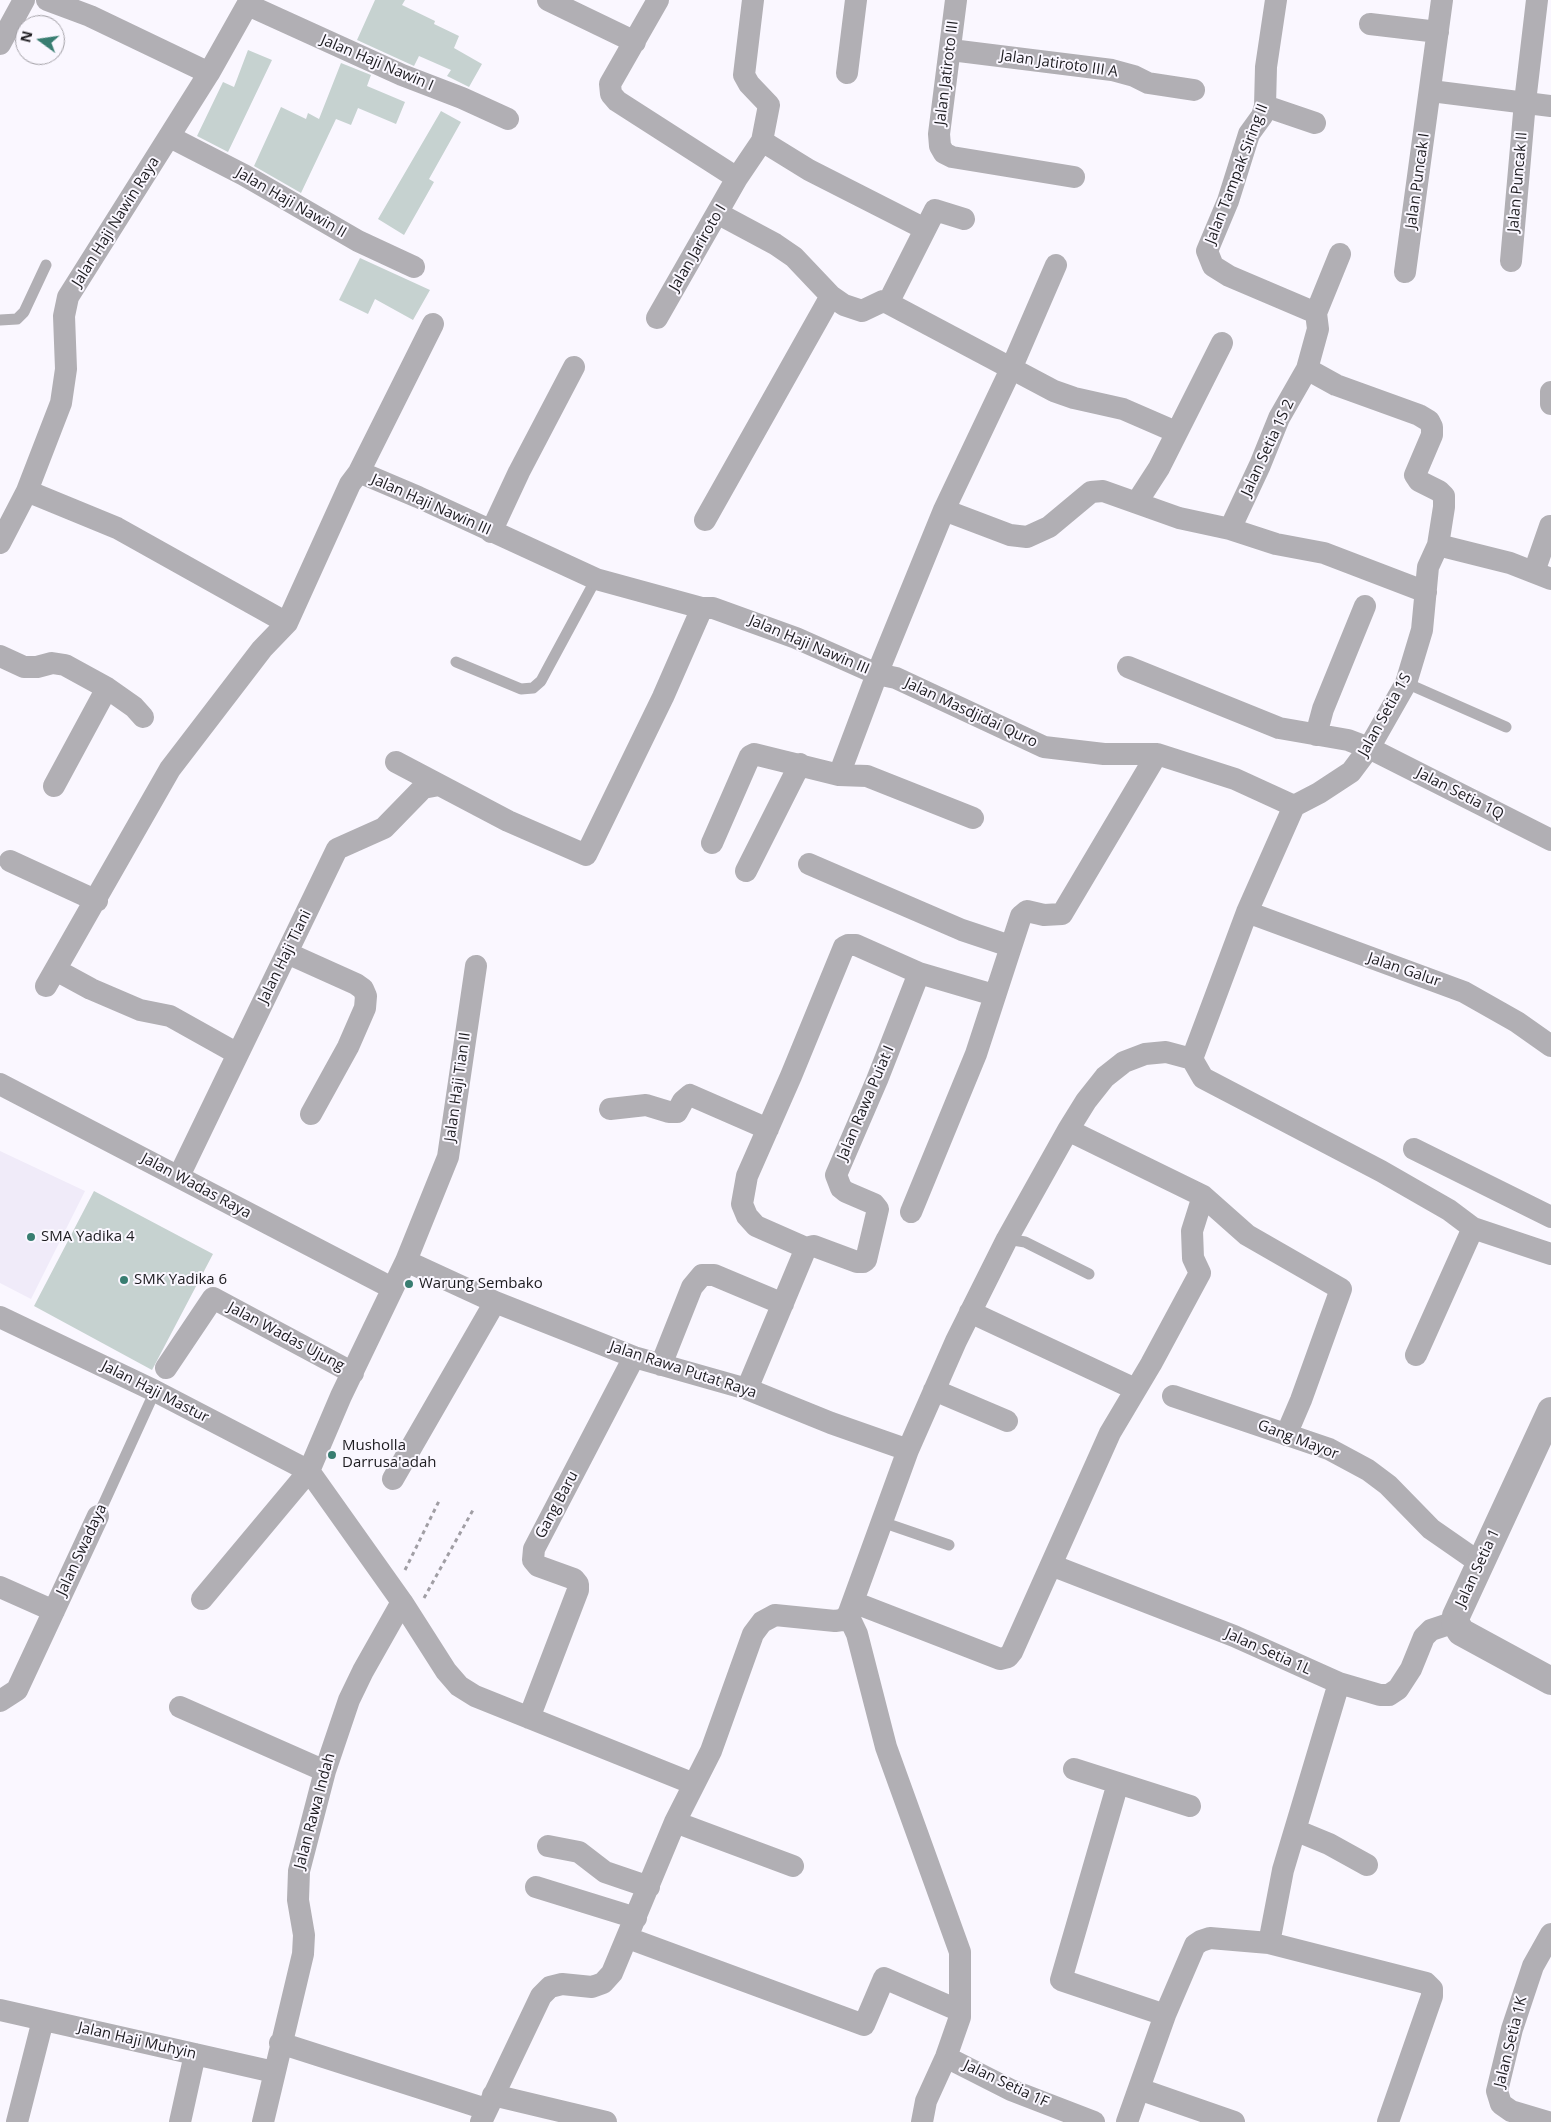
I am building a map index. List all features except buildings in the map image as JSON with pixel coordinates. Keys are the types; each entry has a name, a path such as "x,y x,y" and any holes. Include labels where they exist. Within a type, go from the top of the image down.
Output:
{"street":[{"path":"47,0 90,16 209,73"},
{"path":"548,0 635,42"},
{"path":"658,0 610,84 611,94 617,101 738,178"},
{"path":"753,0 744,74 749,84 769,105 762,141 808,170 926,229"},
{"path":"847,73 856,0"},
{"name":"Jalan Jatiroto III","path":"956,0 939,134 940,146 944,153 952,157 1074,177"},
{"name":"Jalan Tampak Siring II","path":"1276,0 1266,66 1265,106 1262,116 1248,134 1228,201 1209,242 1208,259 1213,266 1229,276 1316,313"},
{"name":"Jalan Puncak I","path":"1405,272 1442,0"},
{"name":"Jalan Puncak II","path":"1511,261 1525,102 1537,0"},
{"path":"0,44 23,1"},
{"name":"Jalan Haji Nawin Raya","path":"0,543 15,501 61,403 66,369 64,316 68,297 170,137 249,2"},
{"name":"Jalan Haji Nawin I","path":"249,2 402,76 462,98 508,119"},
{"path":"1370,24 1438,32"},
{"name":"Jalan Jatiroto III A","path":"951,50 1112,70 1134,76 1148,84 1194,90"},
{"path":"1431,90 1551,106"},
{"path":"1265,106 1315,123"},
{"name":"Jalan Haji Nawin II","path":"170,137 244,175 358,241 414,267"},
{"name":"Jalan Jariroto I","path":"657,318 719,214 738,178 762,141"},
{"path":"888,303 935,210 964,218"},
{"path":"719,214 775,244 794,257 831,296 844,305 862,311 883,301 1054,391 1074,398 1123,409 1176,432"},
{"path":"1308,369 1318,329 1316,313 1340,254"},
{"path":"839,775 877,674 944,510 1011,369 1056,266"},
{"path":"705,520 831,296"},
{"path":"359,472 434,324"},
{"path":"1138,502 1159,468 1222,343"},
{"path":"491,532 519,472 574,366"},
{"name":"Jalan Setia 1S 2","path":"1230,529 1279,418 1308,369"},
{"name":"Jalan Setia 1S","path":"1294,806 1319,793 1351,772 1369,748 1406,683 1422,630 1428,566 1438,545 1444,496 1440,491 1419,481 1415,475 1432,435 1432,427 1429,422 1419,415 1336,385 1308,369"},
{"path":"1551,392 1551,404"},
{"name":"Jalan Haji Nawin III","path":"238,1054 170,1016 140,1010 91,989 51,978 170,769 262,649 287,623 350,484 359,472 418,496 491,532 596,579 702,608 713,608 796,638 877,674"},
{"path":"944,510 1010,536 1027,537 1049,526 1091,492 1103,491 1179,518 1230,529 1276,544 1324,553 1426,592"},
{"path":"15,501 117,528 287,623"},
{"path":"1438,545 1510,563 1542,576 1550,526"},
{"path":"1316,735 1323,709 1365,606"},
{"path":"396,762 508,821 586,855 663,696 702,608"},
{"path":"0,656 24,667 37,668 52,663 65,665 107,688 134,707 143,717"},
{"name":"Jalan Setia 1Q","path":"1128,667 1279,728 1348,740 1369,748 1551,840"},
{"name":"Jalan Masdjidai Quro","path":"877,674 896,678 1044,747 1104,754 1157,754 1235,779 1294,806"},
{"path":"54,786 107,688"},
{"path":"712,843 750,756 759,754 839,775 867,776 973,818"},
{"path":"911,1212 976,1054 1010,946 1024,912 1062,914 1157,754"},
{"path":"746,871 800,764"},
{"name":"Jalan Haji Tiani","path":"179,1176 337,849 384,828 423,788 439,785"},
{"path":"1192,1059 1248,912 1294,806"},
{"path":"10,861 97,900"},
{"path":"809,864 962,930 1010,946"},
{"name":"Jalan Galur","path":"1248,912 1464,992 1516,1022 1551,1046"},
{"name":"Jalan Rawa Puiat I","path":"848,945 856,946 919,973 877,1080 836,1175 841,1188 869,1202 878,1209 866,1260 857,1262 814,1246 806,1248 756,1226 747,1216 742,1204 747,1176 844,947 848,945"},
{"path":"287,953 356,984 363,989 366,996 365,1008 348,1047 311,1114"},
{"name":"Jalan Haji Tian II","path":"202,1600 309,1470 406,1261 448,1156 457,1108 461,1058 476,966"},
{"path":"919,973 994,995"},
{"path":"487,2109 541,1996 550,1987 562,1984 592,1987 603,1982 612,1973 675,1822 711,1751 753,1634 762,1622 775,1615 835,1621 842,1620 851,1608 908,1450 970,1312 1006,1239 1068,1130 1097,1085 1124,1062 1145,1054 1166,1052 1192,1059 1203,1078 1381,1171 1449,1210 1474,1228 1551,1254"},
{"name":"Jalan Wadas Raya","path":"0,1084 392,1288"},
{"path":"610,1109 646,1105 669,1112 677,1112 683,1100 690,1095 768,1129"},
{"path":"1068,1130 1203,1196 1247,1235 1341,1289 1302,1400 1286,1435"},
{"path":"1414,1149 1551,1218"},
{"path":"851,1608 1000,1660 1008,1657 1012,1652 1110,1433 1151,1364 1200,1273 1194,1258 1192,1231 1203,1196"},
{"path":"1416,1355 1474,1228"},
{"path":"747,1389 806,1248"},
{"name":"Jalan Rawa Putat Raya","path":"406,1261 495,1302 634,1357 747,1389 823,1420 908,1450"},
{"path":"661,1365 692,1287 702,1275 714,1275 783,1304"},
{"name":"Jalan Wadas Ujung","path":"166,1368 213,1298 353,1372"},
{"path":"393,1479 495,1302"},
{"path":"970,1312 1135,1388"},
{"name":"Jalan Haji Mastur","path":"0,1318 155,1391 309,1470"},
{"name":"Gang Baru","path":"529,1718 578,1590 578,1584 574,1579 538,1566 533,1560 534,1549 634,1357"},
{"path":"934,1390 1007,1421"},
{"name":"Gang Mayor","path":"1173,1396 1329,1449 1378,1476 1431,1529 1480,1563"},
{"name":"Jalan Setia 1","path":"1551,1411 1480,1563 1455,1622 1460,1632 1551,1681"},
{"path":"309,1470 403,1603 446,1671 460,1686 475,1696 694,1784"},
{"name":"Jalan Swadaya","path":"0,1701 17,1690 98,1516"},
{"name":"Jalan Setia 1L","path":"1051,1565 1234,1636 1339,1683 1380,1695 1389,1695 1398,1689 1411,1669 1424,1637 1430,1630 1455,1622"},
{"path":"0,1587 54,1611"},
{"name":"Jalan Rawa Indah","path":"263,2122 280,2043 303,1954 304,1935 298,1900 299,1871 325,1771 349,1700 362,1671 403,1603"},
{"path":"851,1608 886,1747 960,1952 960,2011 946,2057 926,2100 922,2122"},
{"path":"1268,1943 1283,1870 1339,1683"},
{"path":"180,1707 325,1771"},
{"path":"1074,1769 1190,1806"},
{"path":"1118,1783 1061,1980 1165,2014"},
{"path":"675,1822 793,1866"},
{"path":"1295,1830 1329,1844 1367,1865"},
{"path":"548,1846 580,1852 605,1872 649,1887"},
{"path":"536,1887 864,2025 884,1978 960,2011"},
{"name":"Jalan Setia 1K","path":"1548,2122 1511,2111 1500,2104 1497,2091 1512,2029 1533,1966 1551,1934"},
{"path":"1127,2122 1165,2014 1195,1946 1201,1941 1210,1938 1268,1943 1426,1983 1432,1989 1432,1996 1388,2122"},
{"name":"Jalan Haji Muhyin","path":"1,2016 43,2020 274,2072"},
{"path":"17,2122 43,2020"},
{"path":"280,2043 487,2109 606,2122"},
{"path":"180,2122 195,2054"},
{"name":"Jalan Setia 1F","path":"946,2057 1011,2090 1094,2122"},
{"path":"1139,2089 1234,2122"}],"lane":[{"path":"0,320 17,318 24,312 46,265"},
{"path":"456,662 521,689 533,688 541,681 596,579"},
{"path":"1406,683 1506,727"},
{"path":"1006,1239 1025,1242 1089,1274"},
{"name":"Jalan Swadaya","path":"98,1516 155,1391"},
{"path":"882,1522 949,1545"}],"path":[{"path":"403,1603 440,1500"},
{"path":"403,1603 472,1510"}],"shaded area":[{"name":"SMA Yadika 4","path":"0,1151 85,1191 31,1299 0,1283"}],"place":[{"name":"SMA Yadika 4","path":"31,1237"},
{"name":"SMK Yadika 6","path":"124,1280"},
{"name":"Warung Sembako","path":"409,1284"},
{"name":"Musholla Darrusa'adah","path":"332,1455"}]}
